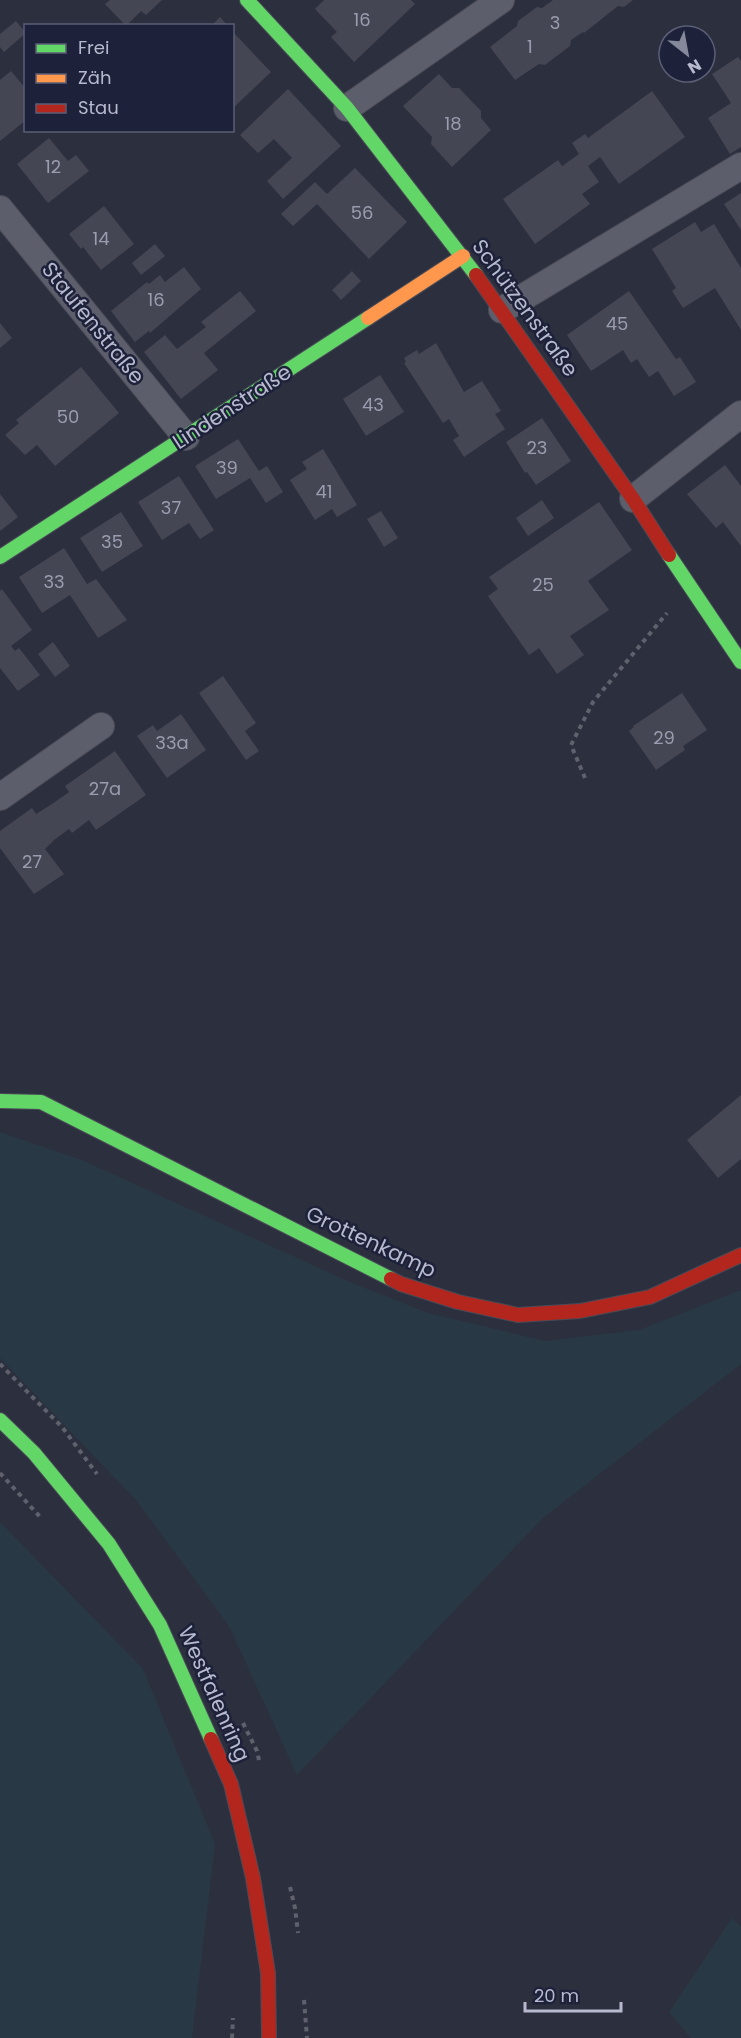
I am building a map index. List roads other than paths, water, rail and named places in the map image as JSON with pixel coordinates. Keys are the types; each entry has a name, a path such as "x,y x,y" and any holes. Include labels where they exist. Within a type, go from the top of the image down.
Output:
{"street":[{"name":"Schützenstraße","path":"247,0 347,108 463,256 633,499 689,587 741,662"},
{"path":"347,108 501,0"},
{"path":"502,310 741,166"},
{"name":"Staufenstraße","path":"0,209 186,437"},
{"name":"Lindenstraße","path":"0,556 463,256"},
{"path":"633,499 741,414"},
{"path":"0,797 101,726"},
{"name":"Grottenkamp","path":"0,1101 41,1102 401,1284 458,1302 518,1315 580,1311 650,1297 741,1255"},
{"name":"Westfalenring","path":"0,1420 34,1453 109,1544 160,1625 231,1784 253,1878 268,1973 269,2038"}]}
